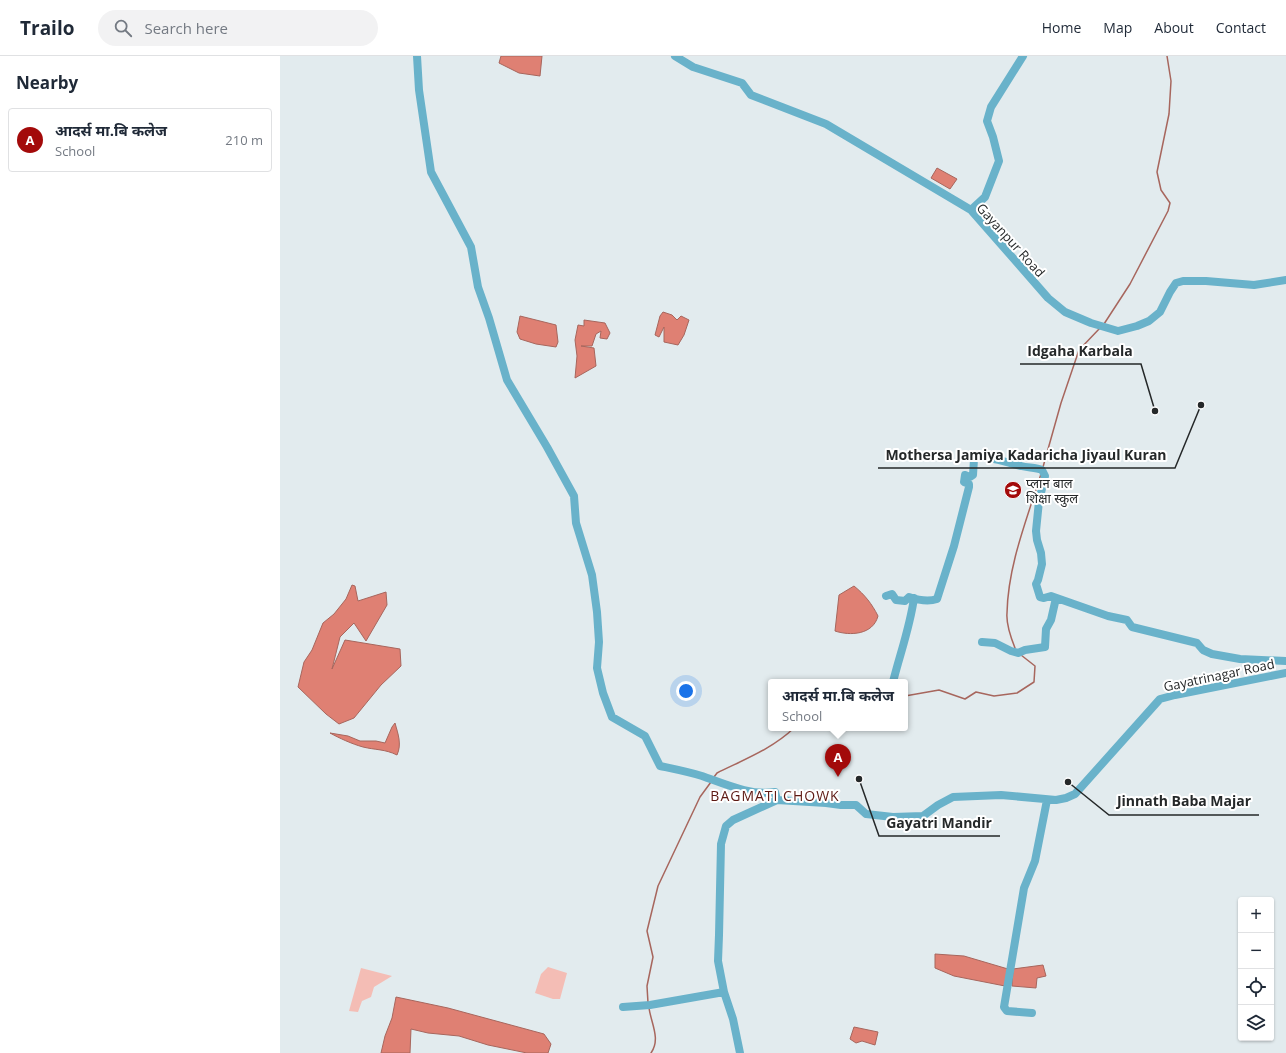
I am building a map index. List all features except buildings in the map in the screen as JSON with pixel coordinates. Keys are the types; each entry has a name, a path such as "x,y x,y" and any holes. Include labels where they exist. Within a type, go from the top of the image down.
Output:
{"street":[{"path":"417,56 419,90 431,172 471,247 478,287 489,318 506,380 547,447 574,496 576,523 592,575 597,612 599,642 597,668 603,693 612,717 645,736 660,766 735,788 766,794 775,792 777,800"},
{"name":"Gayanpur Road","path":"675,56 693,67 742,83 751,96 826,124 971,210 1048,298 1065,312 1091,323 1118,331 1150,321 1160,312 1176,283 1183,281 1206,281 1254,285 1286,280"},
{"path":"971,210 985,197 999,161 987,121 991,107 1023,56"},
{"path":"886,596 892,594 896,600 905,601 909,597 932,601 937,599 969,487 969,484 964,482 965,475 970,477 973,475 974,459 984,458 1038,468 1042,470 1045,476 1039,501 1036,531 1037,540 1042,553 1042,564 1036,584 1040,598 1051,596 1108,616 1127,620 1133,628 1197,643 1203,650 1212,654 1240,659 1286,661"},
{"path":"894,679 909,628 914,598"},
{"path":"982,642 995,643 1018,653 1025,650 1045,647 1047,625 1051,620 1056,598"},
{"name":"Gayatrinagar Road","path":"740,1053 733,1019 724,992 718,961 720,935 721,844 726,826 733,820 777,800 856,805 866,814 893,817 922,816 953,797 1001,795 1047,800 1066,798 1075,794 1160,700 1175,695 1286,673"},
{"path":"1032,1013 1007,1011 1004,1007 1024,888 1035,862 1047,800"},
{"path":"623,1007 650,1005 724,992"}],"shaded area":[{"path":"501,56 542,56 540,76 519,73 499,63"},
{"path":"937,168 957,179 950,189 931,178"},
{"path":"663,312 672,315 677,320 681,316 689,320 684,335 678,345 664,342 664,327 659,337 655,335 660,316"},
{"path":"520,316 556,325 558,342 556,347 536,344 520,339 517,332"},
{"path":"584,320 605,323 610,333 607,339 600,338 601,331 596,334 592,346 581,346 594,348 596,366 575,378 577,356 575,340 578,325 584,326"},
{"path":"352,585 355,586 358,601 386,592 387,605 366,641 354,623 340,637 332,669 345,640 400,649 401,666 381,685 354,718 339,724 326,714 298,687 304,662 312,650 323,623 334,614 346,599"},
{"path":"854,586 868,600 878,616 871,627 866,630 854,633 841,633 835,631 839,595"},
{"path":"395,723 399,743 397,755 359,746 330,733 348,736 360,741 376,741 385,743"},
{"path":"935,954 964,956 1008,969 1005,986 954,976 935,968"},
{"path":"1043,965 1046,976 1037,978 1036,988 1012,986 1013,969"},
{"path":"548,967 567,973 560,999 553,999 535,993 541,974"},
{"path":"361,968 392,976 374,987 371,997 362,1001 358,1012 349,1011"},
{"path":"396,997 448,1008 544,1034 551,1044 548,1053 527,1053 488,1045 459,1036 428,1033 411,1029 410,1053 381,1053 385,1036 392,1018"},
{"path":"854,1027 878,1032 875,1045 862,1041 856,1043 850,1039"}],"waterway":[{"path":"1104,324 1130,284 1168,211 1170,203 1161,190 1157,172 1169,114 1171,81 1167,56"},
{"path":"1043,467 1061,403 1079,350 1100,328"},
{"path":"1015,648 1007,622 1008,595 1019,542 1041,474"},
{"path":"908,695 939,690 965,699 976,692 994,696 1017,693 1034,682 1035,666 1021,655"},
{"path":"714,777 717,773 767,748 790,731"},
{"path":"648,1003 647,986 653,957 647,931 658,886 700,797 711,782"},
{"path":"649,1008 655,1037 654,1048 651,1053"}],"place":[{"name":"Mothersa Jamiya Kadaricha Jiyaul Kuran","path":"1201,405"},
{"name":"Idgaha Karbala","path":"1155,411"},
{"name":"प्लान बाल शिक्षा स्कुल","path":"1013,490"},
{"name":"आदर्स मा.बि कलेज","path":"838,777"},
{"name":"Gayatri Mandir","path":"859,779"},
{"name":"Jinnath Baba Majar","path":"1068,782"}],"district":[{"name":"BAGMATI CHOWK","path":"775,795"}]}
